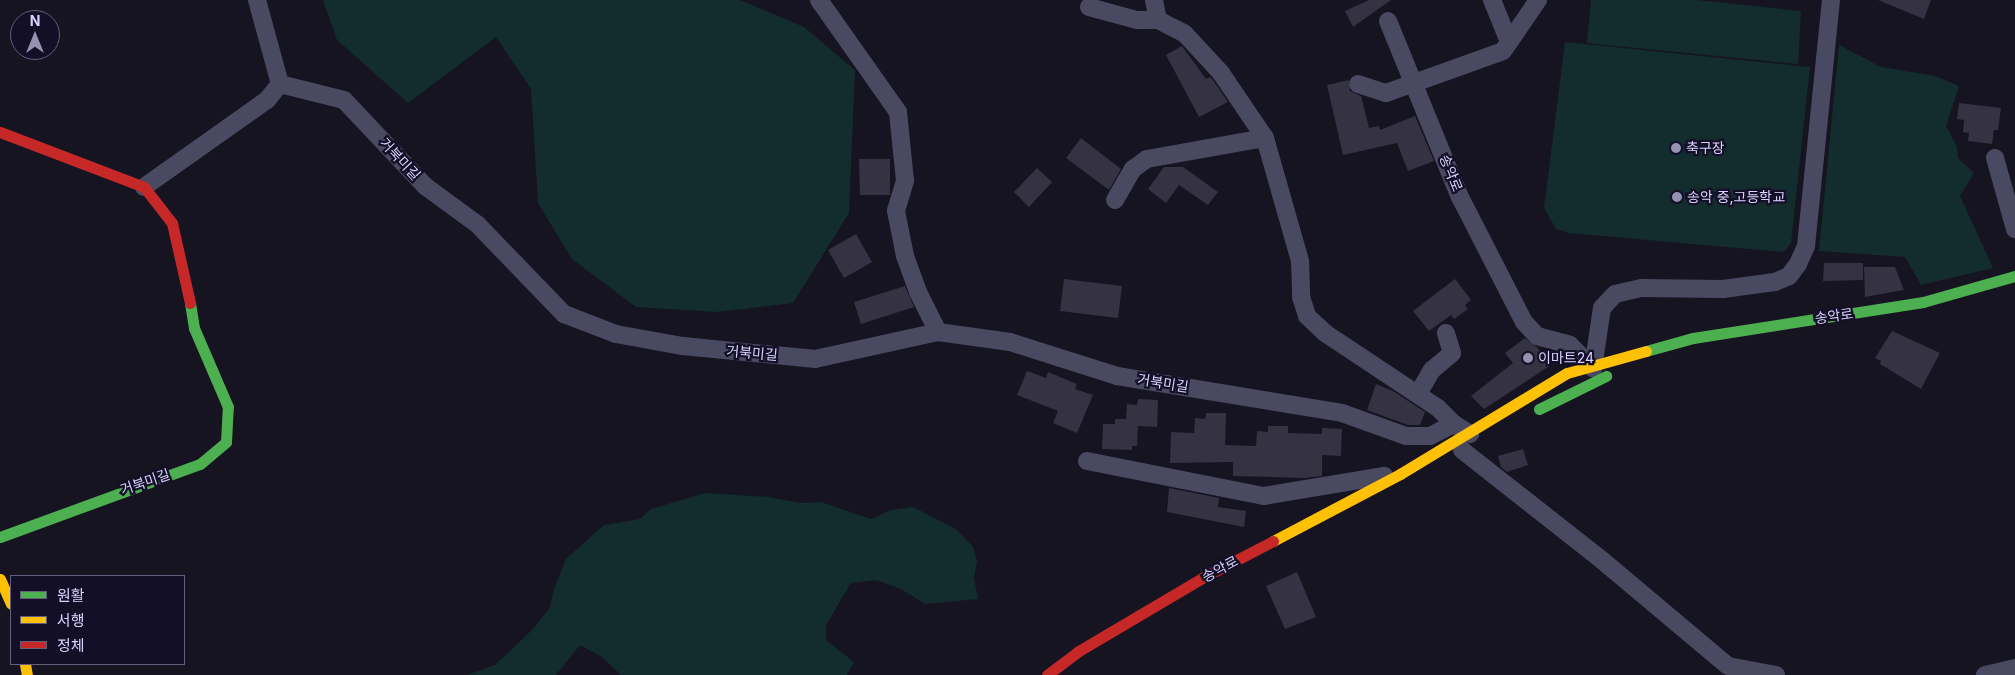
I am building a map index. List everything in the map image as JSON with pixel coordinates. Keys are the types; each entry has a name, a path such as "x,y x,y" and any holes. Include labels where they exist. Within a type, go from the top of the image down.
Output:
{"main road":[{"path":"0,132 144,187"},
{"name":"거북미길","path":"0,537 200,464 226,442 228,407 194,328 184,265 172,222 144,187"},
{"name":"송악로","path":"1047,675 1078,652 1202,578 1400,474 1474,438 1567,373 1593,368 1694,338 1923,302 2015,276"},
{"path":"1700,350 1943,305 2015,286"},
{"path":"1527,416 1574,389 1604,376 1674,356"},
{"path":"1061,675 1257,558 1462,450 1474,438"},
{"path":"0,580 10,602"}],"street":[{"path":"144,187 268,100 280,84 257,0"},
{"path":"819,0 898,112 906,181 896,211 905,256 918,292 938,332"},
{"path":"1154,0 1158,20"},
{"path":"1492,0 1509,42"},
{"path":"1358,84 1386,93 1415,85 1503,51 1538,0"},
{"path":"1593,368 1602,308 1615,294 1642,288 1722,289 1775,282 1789,276 1798,264 1806,246 1831,0"},
{"path":"1088,7 1137,20 1158,20 1185,34 1215,66 1265,138 1300,261 1301,297 1307,316 1325,333 1418,394 1474,438"},
{"name":"송악로","path":"1388,21 1460,197 1524,322 1537,336 1570,345 1593,368"},
{"name":"거북미길","path":"280,84 344,100 425,186 478,225 564,314 616,334 683,346 815,359 938,332 1010,342 1117,376 1342,413 1406,436 1430,436 1454,424"},
{"path":"1115,200 1133,169 1147,159 1265,138"},
{"path":"1995,158 2015,229"},
{"path":"1418,394 1432,370 1452,353 1446,333"},
{"path":"1462,450 1604,561 1686,634 1728,666 1776,675"},
{"name":"송악로","path":"1087,461 1264,496 1400,474"},
{"path":"1986,675 2015,668"}],"green space":[{"path":"323,0 740,0 804,27 855,70 849,213 793,303 717,312 636,307 572,259 538,203 531,89 496,37 408,103 337,40"},
{"path":"1591,0 1697,0 1801,11 1798,64 1587,43"},
{"name":"축구장","path":"1565,42 1810,67 1791,243 1784,252 1569,233 1556,229 1544,208"},
{"path":"1839,45 1881,67 1935,76 1959,86 1946,126 1957,147 1958,158 1974,173 1960,196 1993,268 1921,285 1905,257 1819,251"},
{"path":"705,493 769,497 800,503 821,502 871,519 891,510 913,507 956,529 973,547 977,561 974,578 978,599 925,604 901,589 876,580 851,583 826,625 826,640 854,662 847,675 621,675 602,657 580,645 556,675 467,675 495,665 535,627 550,607 554,589 566,559 604,525 640,519 651,509"}],"building":[{"path":"1369,0 1391,0 1353,27 1345,11"},
{"path":"1878,0 1931,0 1924,19"},
{"path":"1182,46 1206,79 1210,77 1213,80 1228,102 1199,117 1166,55"},
{"path":"1349,80 1350,91 1361,96 1369,128 1379,126 1380,130 1415,116 1434,161 1408,171 1397,143 1343,155 1327,85"},
{"path":"1959,103 2001,108 1998,130 1994,130 1992,144 1968,141 1969,133 1963,132 1964,120 1957,119"},
{"path":"1081,138 1121,169 1109,190 1066,158"},
{"path":"859,159 890,159 890,195 860,195"},
{"path":"1164,167 1183,167 1218,192 1208,205 1179,185 1166,203 1148,189"},
{"path":"1037,168 1052,182 1029,207 1014,192"},
{"path":"856,234 872,262 844,278 828,250"},
{"path":"1824,263 1863,263 1863,280 1823,281"},
{"path":"1864,267 1895,267 1904,290 1865,297"},
{"path":"1064,279 1122,286 1118,318 1060,311"},
{"path":"1455,279 1471,300 1465,305 1468,309 1454,319 1451,315 1429,331 1413,311"},
{"path":"905,286 914,307 861,324 854,302"},
{"path":"1892,331 1940,353 1921,389 1880,364 1881,361 1875,358"},
{"name":"이마트24","path":"1525,338 1537,347 1551,365 1484,409 1471,396 1513,363 1505,353"},
{"path":"1027,371 1046,378 1048,372 1077,384 1075,389 1093,395 1077,433 1053,423 1058,411 1017,395"},
{"path":"1376,384 1393,391 1425,412 1420,425 1408,425 1367,410"},
{"path":"1138,399 1158,400 1157,427 1138,426 1137,446 1132,446 1132,450 1102,449 1103,424 1115,424 1115,419 1126,419 1127,404 1137,405"},
{"path":"1206,413 1226,413 1225,445 1256,446 1257,431 1268,432 1268,426 1288,426 1288,433 1322,434 1322,428 1342,429 1341,456 1322,455 1322,476 1305,478 1233,476 1233,462 1170,463 1171,432 1194,433 1195,418 1205,419"},
{"path":"1523,449 1528,465 1507,472 1501,467 1498,456"},
{"path":"1169,488 1219,498 1218,507 1246,511 1244,527 1167,512"},
{"path":"1297,572 1316,617 1285,629 1266,586"}],"traffic: fast":[{"path":"1646,351 1693,338 1923,302 2015,276"},
{"path":"0,537 200,464 226,442 228,407 194,328 190,303"},
{"path":"1539,409 1606,376"}],"traffic: slow":[{"path":"1273,541 1400,474 1567,373 1646,351"},
{"path":"0,579 10,602"},
{"path":"25,665 27,675"}],"traffic: jam":[{"path":"0,132 144,187 172,223 190,303"},
{"path":"1047,675 1077,652 1202,578 1273,541"}],"place":[{"name":"축구장","path":"1676,148"},
{"name":"송악 중,고등학교","path":"1677,197"},
{"name":"이마트24","path":"1528,358"}]}
